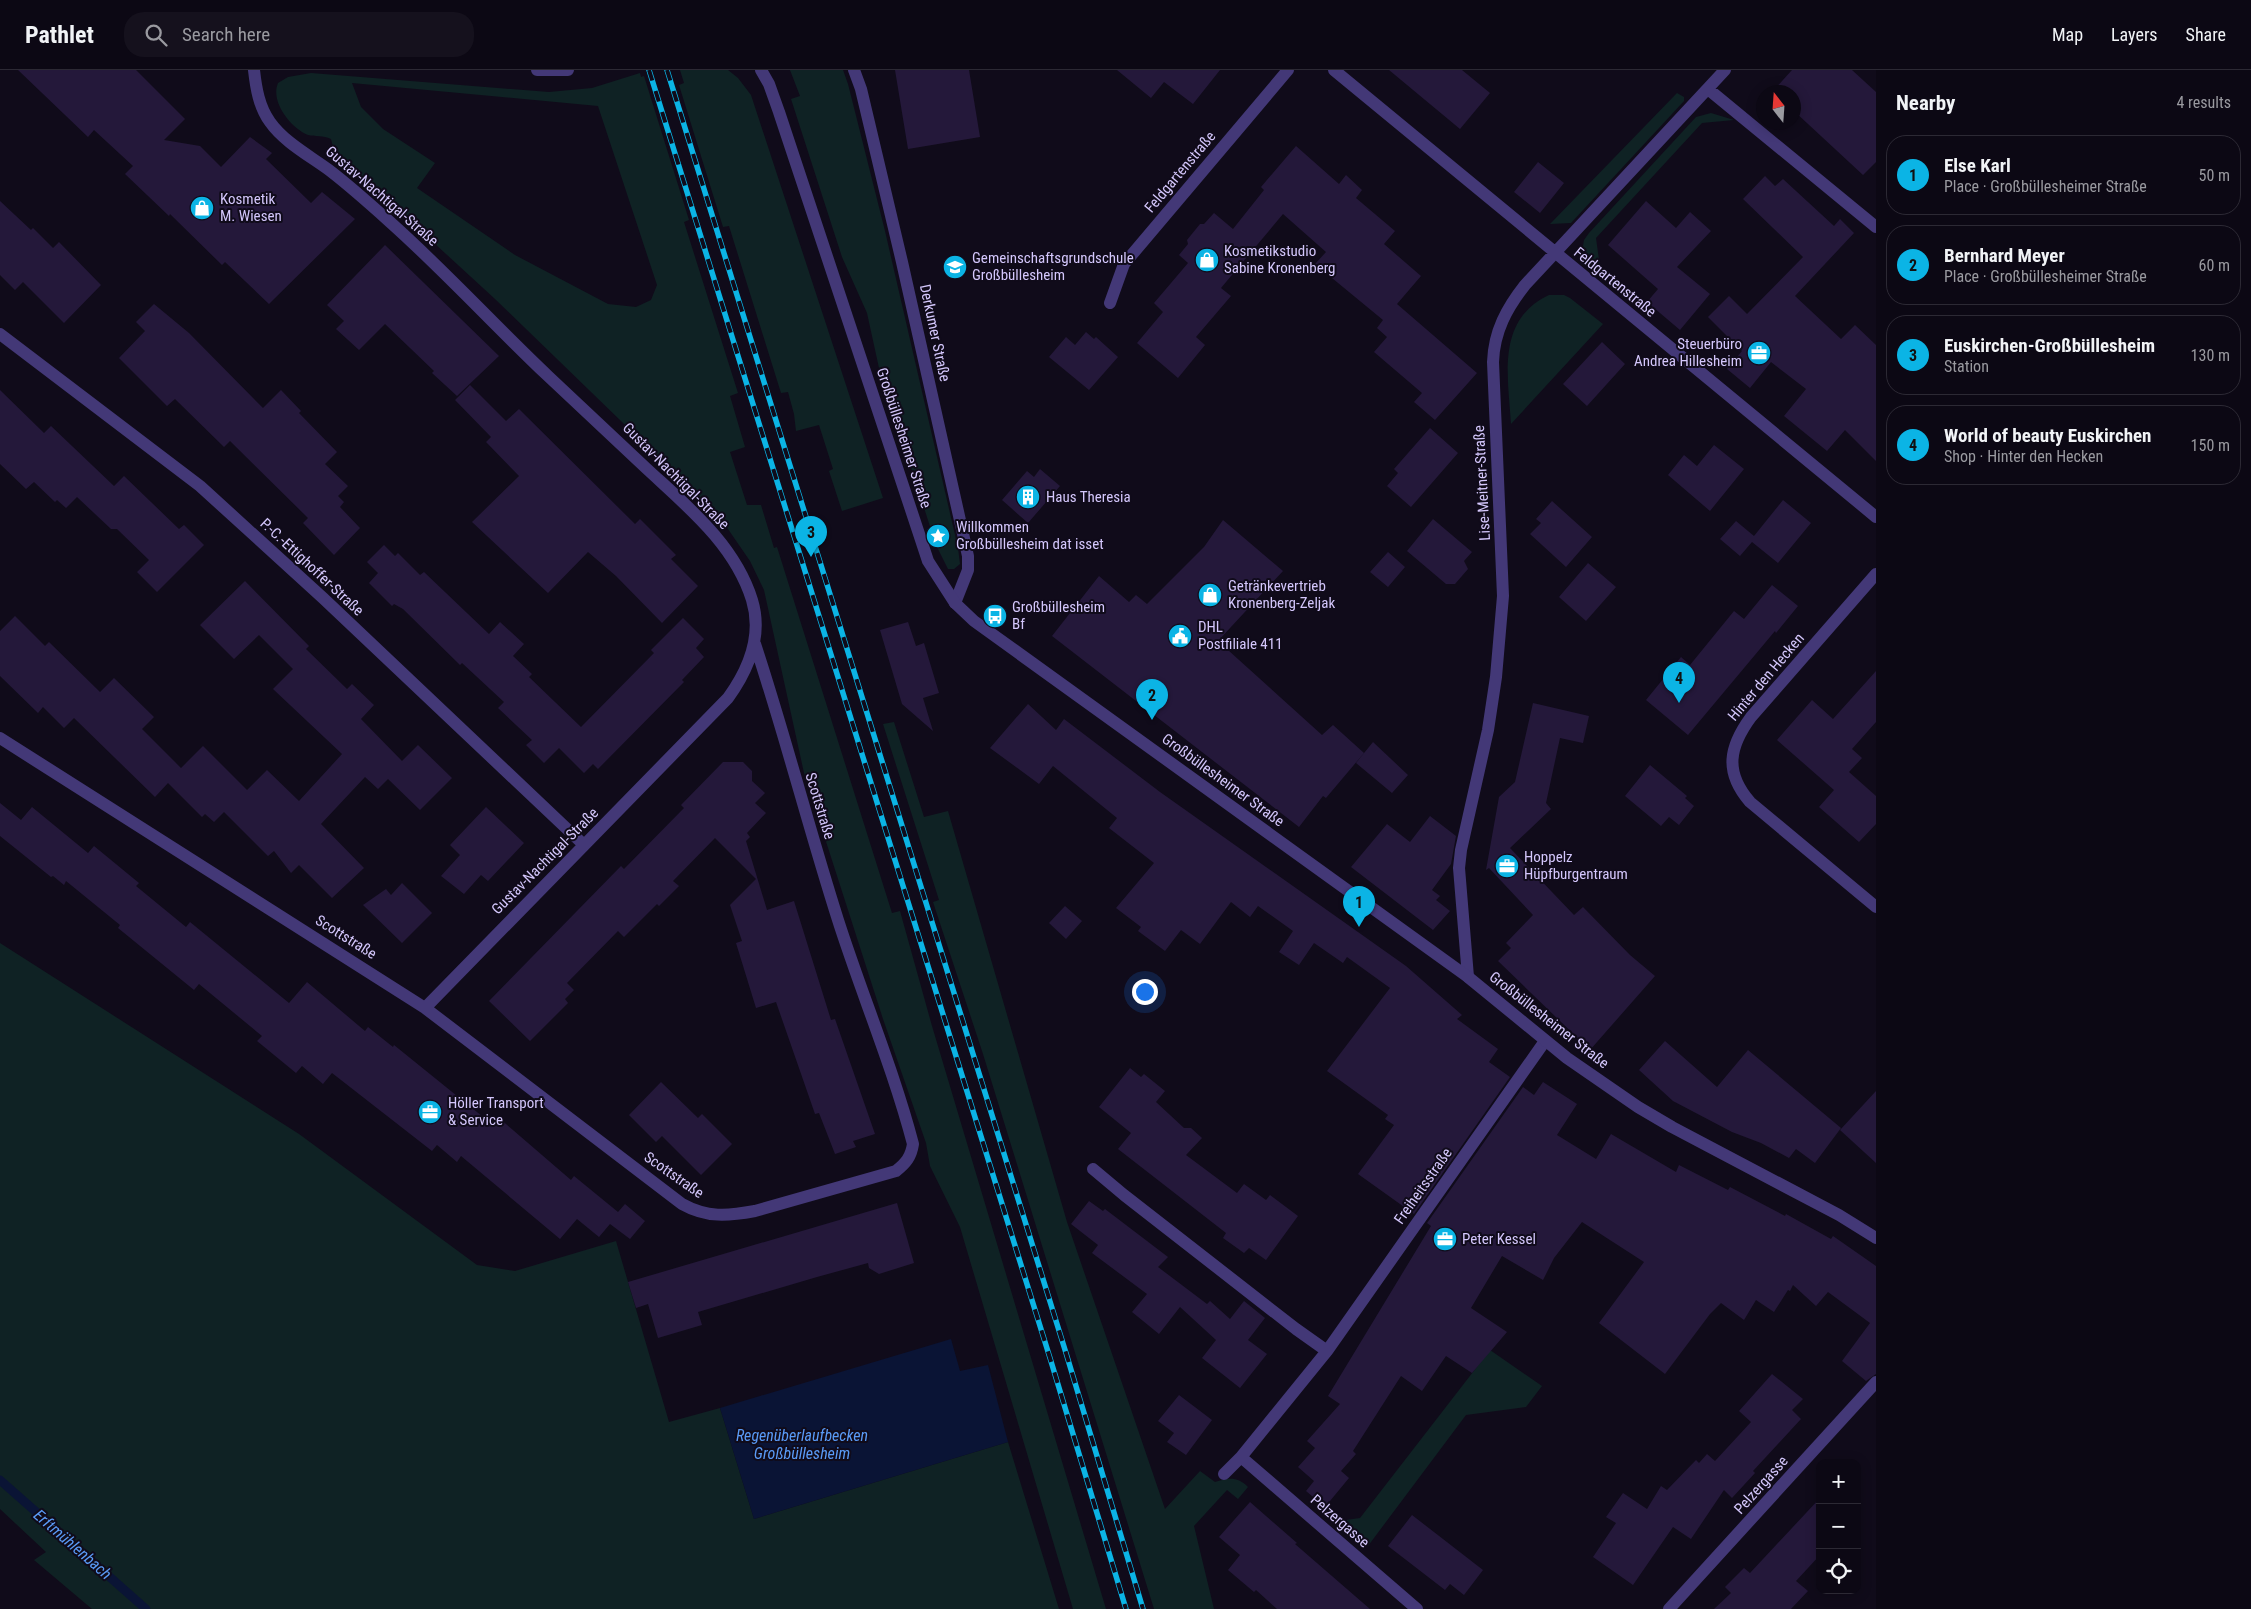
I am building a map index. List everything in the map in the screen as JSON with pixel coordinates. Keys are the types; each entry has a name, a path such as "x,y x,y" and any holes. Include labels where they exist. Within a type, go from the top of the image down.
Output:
{"street":[{"name":"Gustav-Nachtigal-Straße","path":"254,70 258,98 263,111 279,132 340,178 392,223 703,522 730,555 744,580 752,600 757,621 755,644 750,662 742,679 728,698 425,1008"},
{"path":"536,70 568,70"},
{"name":"Großbüllesheimer Straße","path":"760,70 769,84 780,112 928,561 955,603 974,621 1014,652 1140,740 1468,977 1567,1058 1638,1107 1728,1158 1839,1215 1876,1238"},
{"name":"Derkumer Straße","path":"854,70 861,89 898,243 968,556 968,570 955,603"},
{"name":"Feldgartenstraße","path":"1110,303 1124,264 1288,70"},
{"name":"Feldgartenstraße","path":"1334,70 1876,517"},
{"name":"Lise-Meitner-Straße","path":"1468,977 1459,868 1461,850 1488,730 1496,677 1503,596 1493,350 1496,336 1510,304 1554,253 1725,70"},
{"path":"1708,89 1876,227"},
{"name":"P.-C.-Ettighoffer-Straße","path":"0,334 200,486 323,598 584,845"},
{"name":"Hinter den Hecken","path":"1876,574 1751,717 1736,741 1732,762 1737,783 1750,802 1876,907"},
{"name":"Scottstraße","path":"0,738 425,1008 682,1204 704,1214 716,1216 755,1211 896,1171 907,1162 912,1153 913,1144 910,1130 838,921 793,775 777,712 755,644"},
{"name":"Freiheitsstraße","path":"1224,1474 1241,1457 1327,1351 1545,1041"},
{"path":"1093,1169 1296,1330 1327,1351"},
{"name":"Pelzergasse","path":"1669,1609 1876,1382"},
{"name":"Pelzergasse","path":"1241,1457 1417,1609"}],"green space":[{"path":"680,70 728,70 738,78 751,95 883,498 842,511 829,471 833,469 819,425 796,431 788,392 781,393 729,226 723,227 679,85 684,83"},
{"path":"790,70 843,70 848,84 885,231 958,548 960,564 954,569 948,569 936,545 879,368 867,313 842,257 791,99 800,96"},
{"path":"311,73 549,92 592,88 640,73 641,77 644,76 689,220 684,222 738,393 730,396 745,447 730,452 747,505 761,505 774,548 777,547 892,913 900,911 932,1026 1106,1609 1073,1609 960,1227 930,1166 926,1143 883,1019 804,773 764,590 750,561 719,516 495,299 372,186 327,151 333,147 331,139 308,135 295,127 279,106 277,98 276,90 278,83 288,77","holes":["352,83 598,106 657,285 651,300 636,307 608,304 515,255 417,188 435,163 383,129 361,107"]},
{"path":"1677,93 1684,97 1684,101 1571,223 1550,224"},
{"path":"1711,113 1734,120 1702,123 1596,238 1600,267 1582,252 1584,240 1589,233 1696,117"},
{"path":"1549,295 1564,295 1570,298 1603,324 1511,424 1508,369 1509,351 1513,334 1520,319 1532,306"},
{"path":"894,722 924,817 948,811 1067,1222 1165,1509 1200,1471 1215,1482 1232,1479 1244,1483 1248,1487 1238,1499 1227,1490 1194,1526 1214,1609 1154,1609 983,1054 933,902 939,900 883,724"},
{"path":"0,943 299,1134 477,1265 515,1271 616,1241 669,1422 720,1408 754,1519 1008,1442 1059,1609 92,1609 34,1560 46,1552 0,1509"},
{"path":"1490,1350 1542,1386 1526,1407 1466,1415 1368,1546 1339,1521 1360,1518"}],"water":[{"name":"Regenüberlaufbecken Großbüllesheim","path":"951,1339 960,1371 988,1365 1008,1442 754,1519 720,1408"}],"building":[{"path":"18,70 136,70 185,119 164,140 200,146 221,167 250,137 272,153 266,159 311,203 322,192 355,219 269,304 225,262 222,265 170,214 169,216 125,174 133,166 94,130 88,137"},
{"path":"895,70 969,70 980,137 908,149"},
{"path":"1117,70 1220,70 1193,104 1164,82 1151,98"},
{"path":"1389,70 1462,70 1490,93 1460,129"},
{"path":"1792,70 1852,70 1876,92 1876,162 1863,175 1801,117 1801,85 1778,85"},
{"path":"1296,146 1339,184 1346,175 1362,190 1356,198 1395,231 1384,244 1421,276 1397,304 1477,373 1435,420 1414,402 1422,393 1374,352 1387,337 1377,328 1383,320 1315,264 1326,252 1283,214 1221,288 1231,296 1196,337 1205,345 1178,378 1137,343 1163,312 1154,303 1188,263 1179,255 1188,244 1187,240 1200,224 1204,224 1214,213 1233,229 1264,190 1261,187"},
{"path":"1538,162 1564,183 1540,213 1514,192"},
{"path":"1765,176 1775,186 1783,179 1834,226 1840,219 1854,233 1795,296 1841,339 1855,325 1876,345 1876,461 1845,430 1827,451 1784,416 1806,389 1771,362 1750,388 1727,369 1742,351 1708,317 1729,296 1747,314 1803,257 1743,199"},
{"path":"0,201 31,230 33,228 53,248 59,242 101,285 64,323 23,282 15,290 0,275"},
{"path":"1646,201 1676,228 1690,212 1711,231 1677,267 1710,294 1680,330 1647,302 1658,289 1608,245"},
{"path":"385,245 499,356 457,396 385,324 359,350 336,329 344,321 327,305"},
{"path":"154,304 189,333 263,408 281,390 301,411 299,413 337,452 325,464 348,486 338,496 344,502 340,507 360,528 334,555 303,523 308,518 230,441 224,447 175,399 167,406 119,358 145,331 136,322"},
{"path":"1086,332 1094,339 1096,337 1118,357 1089,390 1049,357 1066,337 1075,345"},
{"path":"1602,342 1625,364 1587,406 1563,384"},
{"path":"470,385 506,421 519,409 635,524 640,519 676,555 671,559 698,586 662,623 616,576 588,552 548,593 472,522 519,476 486,442 491,437 455,400"},
{"path":"0,390 44,433 51,426 114,486 124,476 179,529 184,525 204,545 157,592 137,572 149,560 117,529 111,529 77,497 66,508 57,500 55,502 34,482 26,489 0,464"},
{"path":"1430,428 1458,453 1411,507 1387,486 1398,473 1394,469"},
{"path":"1714,445 1744,469 1710,511 1668,475 1684,455 1697,466"},
{"name":"Haus Theresia","path":"1040,469 1060,486 1028,523 1002,500 1027,471 1034,477"},
{"path":"1783,500 1811,523 1778,563 1752,542 1740,556 1720,539 1736,521 1754,536"},
{"path":"1552,501 1592,537 1566,567 1530,534 1541,523 1536,519"},
{"path":"1433,519 1472,552 1464,561 1468,569 1455,584 1446,584 1407,551"},
{"path":"1223,520 1283,571 1218,641 1322,735 1333,725 1364,753 1326,798 1323,796 1299,827 1052,636 1099,576 1129,602 1136,595 1147,604 1204,547"},
{"path":"384,545 395,556 398,553 420,575 424,572 489,634 500,622 524,644 513,656 532,674 529,677 581,727 654,653 651,650 683,618 704,639 696,648 704,657 682,680 684,682 598,769 593,764 584,773 559,748 544,763 526,745 532,740 498,708 504,702 462,663 460,665 403,609 394,604 392,606 369,583 378,573 367,562"},
{"path":"1388,552 1405,567 1388,587 1370,572"},
{"path":"1588,563 1616,587 1586,621 1559,597"},
{"path":"245,581 309,646 306,649 347,689 352,684 374,705 361,719 402,761 418,745 452,778 420,810 388,779 378,789 365,777 321,824 364,868 332,898 299,865 291,873 274,851 268,856 224,812 214,822 205,814 202,817 168,783 155,797 74,718 64,728 43,707 38,713 0,676 0,631 15,616 45,646 49,642 100,692 114,678 154,717 142,729 181,768 203,746 247,790 267,770 299,801 342,754 273,689 293,669 259,635 234,659 200,625"},
{"path":"1772,585 1798,606 1688,735 1646,700 1681,657 1690,665 1734,611 1744,619"},
{"path":"908,622 916,646 924,643 939,693 923,698 933,731 902,704 880,630"},
{"path":"1876,671 1876,722 1852,749 1862,758 1849,772 1876,796 1876,824 1859,842 1819,807 1834,790 1777,740 1812,700 1833,719"},
{"path":"1533,703 1589,716 1583,743 1560,738 1546,803 1551,809 1510,848 1574,915 1583,907 1630,955 1655,976 1590,1050 1498,961 1511,948 1506,943 1533,915 1489,868 1486,870 1499,797 1515,782"},
{"path":"1028,704 1056,730 1064,719 1160,792 1406,966 1462,1015 1457,1019 1498,1049 1489,1062 1510,1077 1414,1214 1358,1174 1394,1125 1385,1119 1388,1115 1327,1071 1390,988 1347,957 1343,963 1314,943 1299,965 1279,952 1293,931 1258,906 1250,917 1231,902 1200,944 1181,930 1165,951 1138,931 1141,927 1116,908 1154,863 1109,828 1117,818 1053,766 1039,784 990,748"},
{"path":"1373,742 1408,775 1392,793 1356,763"},
{"path":"723,762 743,762 752,771 752,781 765,793 755,803 766,813 747,833 750,837 746,841 767,910 794,901 831,1020 835,1019 875,1134 853,1141 856,1147 835,1154 819,1113 815,1114 776,1002 756,1008 736,943 742,941 730,905 756,879 715,838 673,881 679,886 659,906 657,904 624,937 618,931 567,983 574,990 565,999 568,1003 530,1041 489,1001 621,866 624,869 684,808 681,805"},
{"path":"1650,765 1687,796 1685,798 1694,806 1679,825 1669,817 1661,826 1625,796"},
{"path":"0,803 21,820 32,807 88,853 94,846 139,883 136,886 186,927 190,922 289,1003 307,982 365,1031 368,1027 393,1047 394,1045 493,1125 499,1118 571,1180 574,1176 618,1212 625,1204 645,1221 630,1239 610,1224 599,1237 577,1219 560,1239 461,1156 457,1162 437,1145 432,1151 332,1073 323,1084 302,1066 296,1073 257,1041 262,1036 199,984 194,990 118,928 120,925 66,881 64,885 53,876 51,877 0,836"},
{"path":"486,807 524,843 488,881 481,875 464,894 441,876 460,855 450,845"},
{"path":"1430,816 1456,836 1451,864 1432,890 1440,896 1436,900 1450,911 1433,930 1351,867 1387,824 1410,842"},
{"path":"402,883 432,913 402,943 363,905 386,889 391,895"},
{"path":"1065,906 1082,921 1066,939 1049,923"},
{"path":"1665,1041 1717,1087 1748,1050 1841,1128 1815,1163 1796,1149 1789,1158 1761,1143 1732,1132 1673,1101 1639,1070"},
{"path":"1130,1068 1141,1077 1144,1074 1165,1091 1156,1102 1184,1128 1191,1128 1202,1138 1186,1155 1237,1193 1244,1184 1266,1200 1270,1195 1298,1216 1266,1260 1249,1248 1244,1253 1223,1238 1226,1233 1118,1149 1131,1133 1099,1107"},
{"path":"661,1082 698,1118 702,1114 732,1144 701,1175 662,1136 656,1142 629,1115"},
{"path":"1543,1082 1577,1104 1557,1135 1596,1159 1611,1134 1676,1172 1679,1165 1728,1190 1730,1187 1785,1216 1786,1214 1831,1239 1833,1236 1876,1266 1876,1374 1866,1381 1842,1361 1870,1323 1828,1292 1816,1306 1793,1285 1774,1312 1756,1300 1744,1320 1721,1303 1710,1314 1665,1374 1599,1323 1644,1262 1582,1222 1554,1258 1543,1280 1502,1256 1471,1308 1507,1332 1472,1373 1446,1356 1422,1391 1401,1376 1353,1451 1356,1454 1341,1471 1349,1478 1325,1507 1306,1491 1314,1481 1298,1467 1315,1448 1307,1441 1340,1404 1328,1396 1431,1226 1427,1223 1523,1087 1534,1095"},
{"path":"1876,1091 1876,1163 1840,1130"},
{"path":"1089,1201 1103,1211 1105,1209 1168,1257 1158,1267 1207,1304 1210,1301 1230,1319 1244,1301 1265,1318 1248,1340 1267,1354 1240,1388 1202,1358 1216,1340 1180,1307 1159,1334 1132,1312 1147,1294 1092,1253 1098,1245 1071,1224"},
{"path":"897,1203 914,1263 879,1274 869,1268 868,1263 817,1277 698,1312 702,1325 658,1338 648,1304 636,1308 628,1282"},
{"path":"1772,1374 1803,1399 1792,1410 1801,1419 1753,1471 1755,1473 1732,1498 1724,1490 1691,1539 1673,1527 1633,1585 1593,1557 1616,1523 1606,1517 1623,1493 1647,1509 1661,1486 1667,1490 1696,1460 1699,1463 1707,1454 1715,1461 1751,1422 1739,1411"},
{"path":"1179,1395 1212,1420 1186,1455 1167,1442 1174,1433 1158,1421"},
{"path":"1250,1502 1370,1609 1277,1609 1256,1590 1254,1592 1228,1570 1240,1555 1219,1537"},
{"path":"1816,1502 1816,1559 1796,1581 1808,1591 1791,1609 1714,1609 1731,1593 1725,1587 1744,1568 1750,1573"},
{"path":"1412,1515 1483,1570 1464,1595 1450,1584 1445,1590 1388,1546"}],"waterway":[{"name":"Erftmühlenbach","path":"0,1480 146,1609"}],"railway":[{"path":"649,70 1050,1358 1126,1609"},
{"path":"667,70 1066,1353 1143,1609"}],"place":[{"name":"Kosmetik M. Wiesen","path":"202,208"},
{"name":"Kosmetikstudio Sabine Kronenberg","path":"1207,260"},
{"name":"Gemeinschaftsgrundschule Großbüllesheim","path":"955,267"},
{"name":"Steuerbüro Andrea Hillesheim","path":"1759,353"},
{"name":"Haus Theresia","path":"1028,497"},
{"name":"Willkommen Großbüllesheim dat isset","path":"938,536"},
{"name":"Euskirchen-Großbüllesheim","path":"811,557"},
{"name":"Getränkevertrieb Kronenberg-Zeljak","path":"1210,595"},
{"name":"Großbüllesheim Bf","path":"995,616"},
{"name":"DHL Postfiliale 411","path":"1180,636"},
{"name":"World of beauty Euskirchen","path":"1679,703"},
{"name":"Bernhard Meyer","path":"1152,720"},
{"name":"Hoppelz Hüpfburgentraum","path":"1507,866"},
{"name":"Else Karl","path":"1359,927"},
{"name":"Höller Transport & Service","path":"430,1112"},
{"name":"Peter Kessel","path":"1445,1239"}]}
